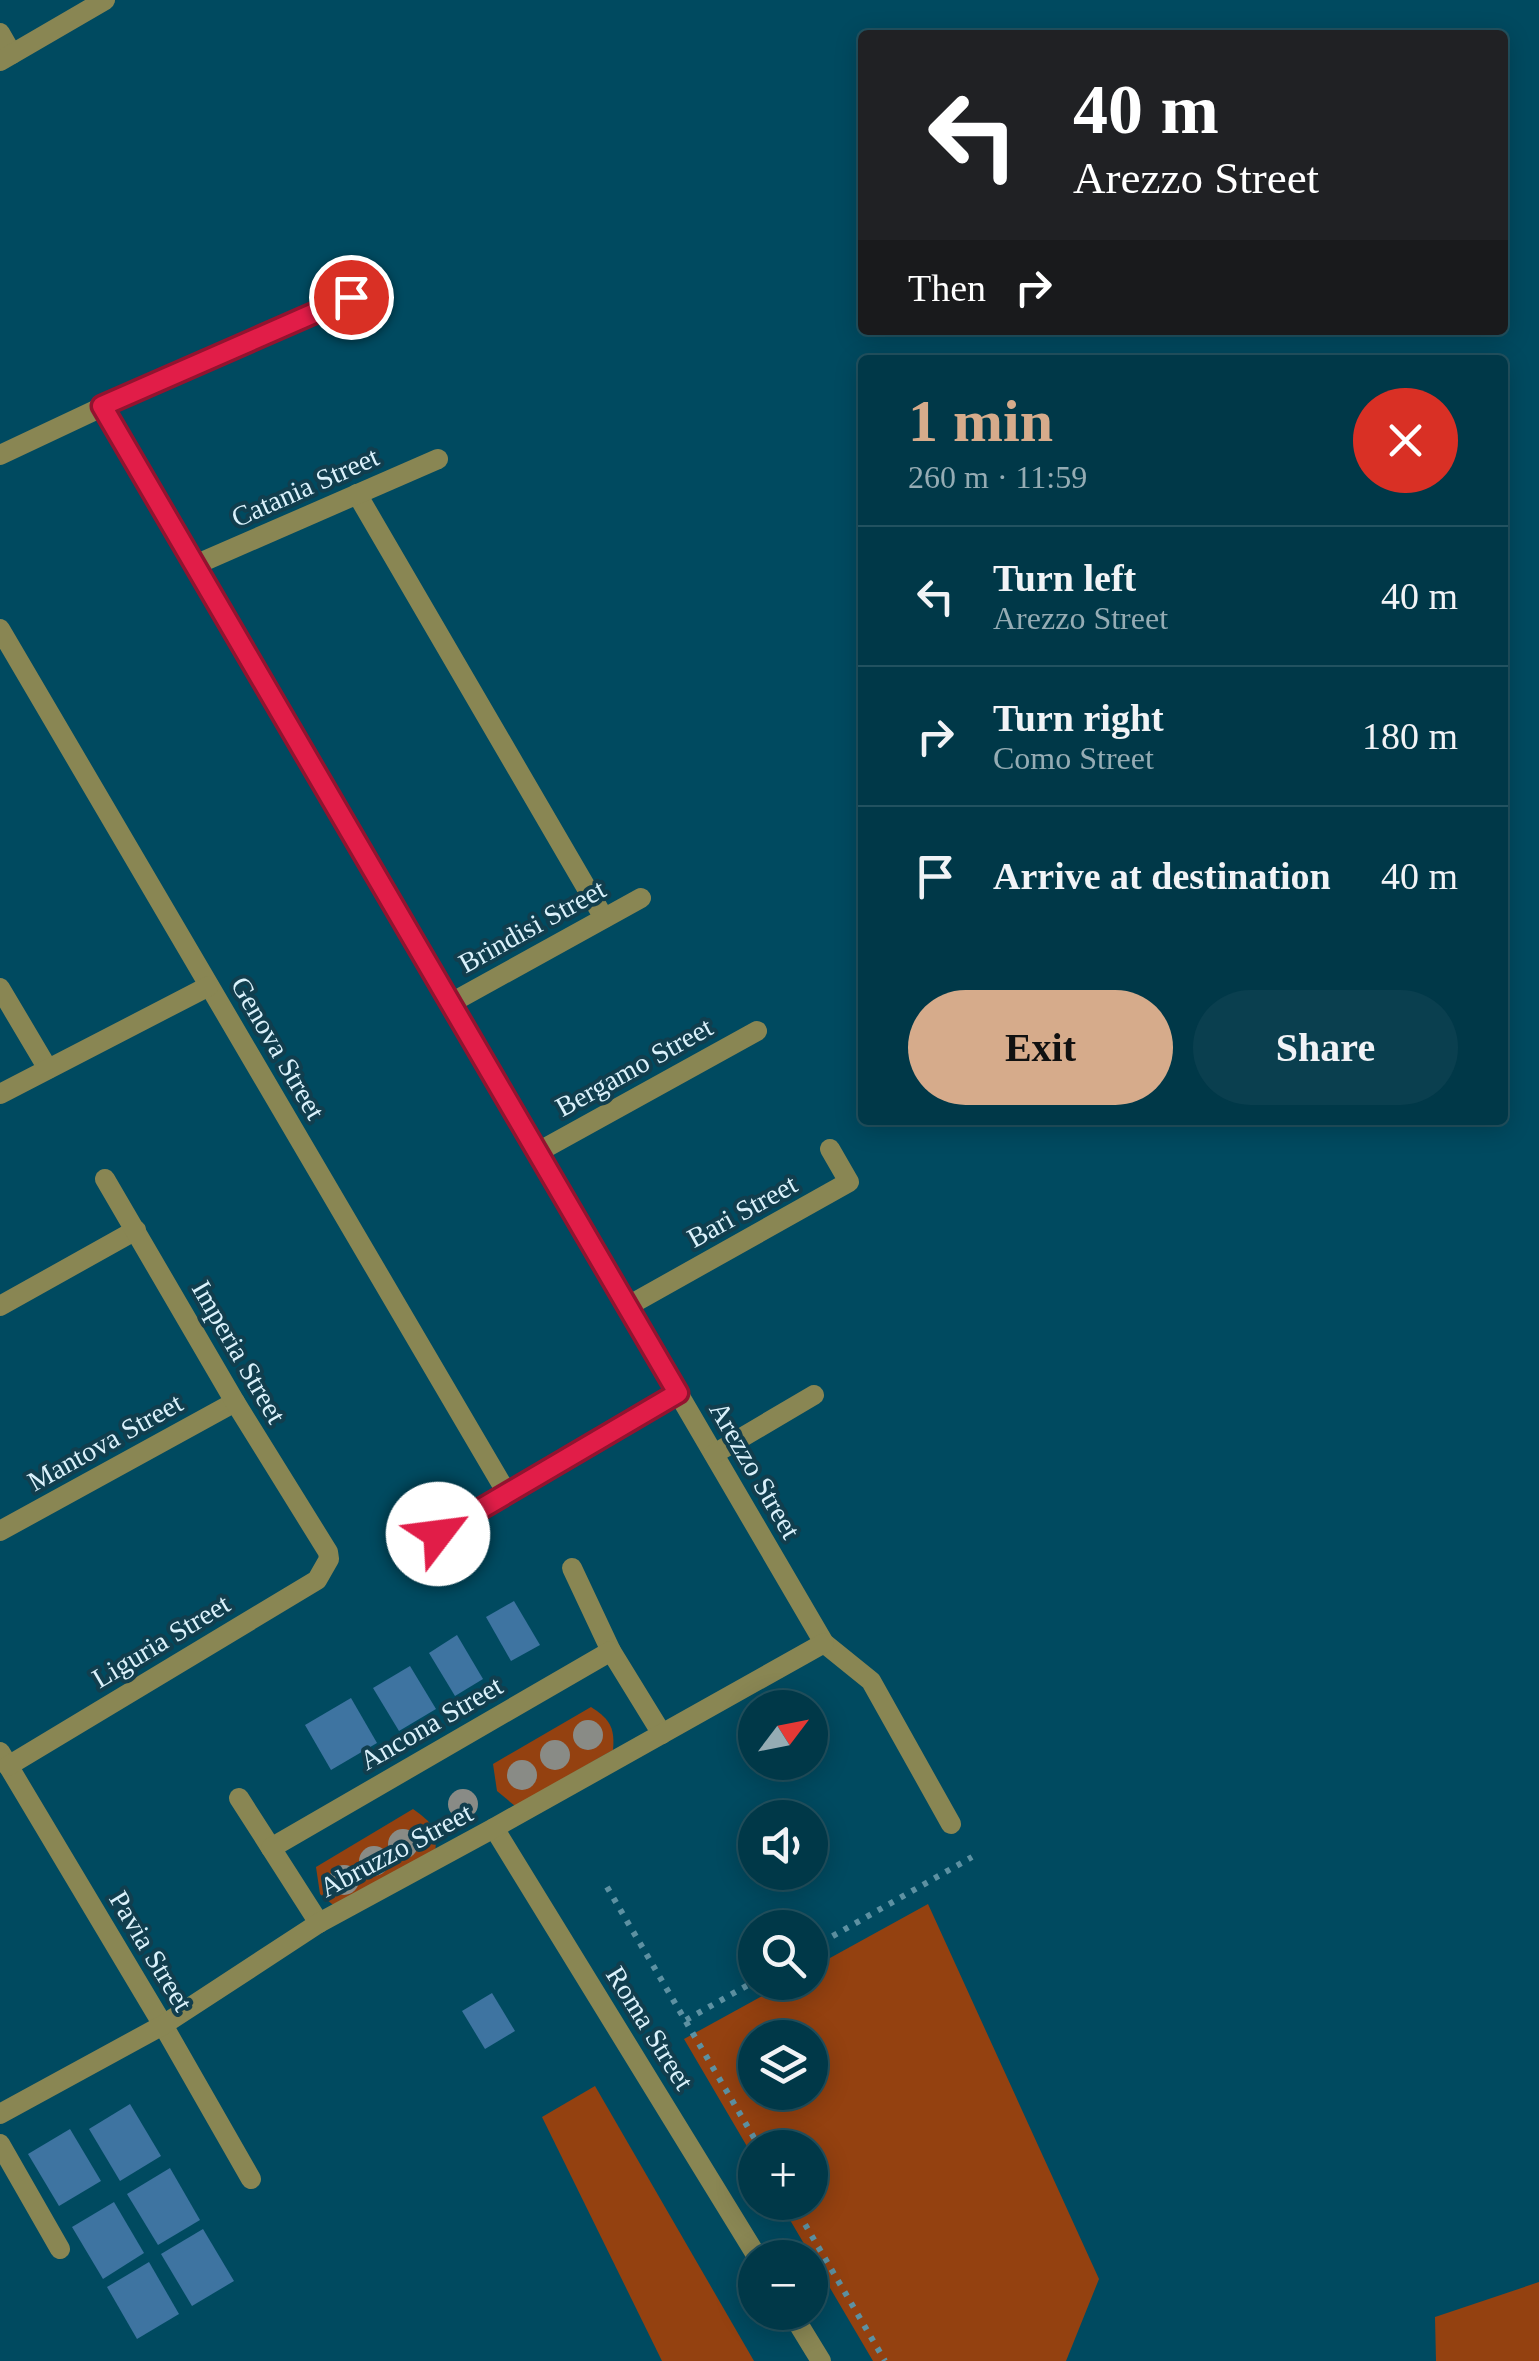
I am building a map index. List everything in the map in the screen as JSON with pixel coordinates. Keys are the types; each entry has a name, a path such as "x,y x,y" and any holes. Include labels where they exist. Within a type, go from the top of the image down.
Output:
{"street":[{"path":"0,32 6,58 93,3"},
{"path":"0,455 351,297"},
{"name":"Arezzo Street","path":"102,406 824,1643 871,1681 951,1824"},
{"name":"Catania Street","path":"194,565 438,458"},
{"path":"357,494 604,918"},
{"name":"Genova Street","path":"0,630 508,1494"},
{"name":"Brindisi Street","path":"451,1003 641,898"},
{"path":"0,1094 210,986"},
{"path":"0,988 48,1069"},
{"name":"Bergamo Street","path":"538,1152 757,1031"},
{"name":"Bari Street","path":"628,1306 849,1182 830,1149"},
{"name":"Imperia Street","path":"105,1179 328,1552"},
{"path":"0,1306 136,1230"},
{"path":"438,1534 678,1393"},
{"path":"714,1454 814,1395"},
{"name":"Mantova Street","path":"0,1531 236,1402"},
{"name":"Liguria Street","path":"4,1759 317,1580 329,1559 328,1552"},
{"path":"572,1568 611,1651 662,1734"},
{"name":"Abruzzo Street","path":"0,2114 163,2025 319,1923 824,1643"},
{"name":"Ancona Street","path":"270,1848 611,1651"},
{"name":"Pavia Street","path":"4,1759 251,2179"},
{"path":"239,1798 319,1923"},
{"name":"Roma Street","path":"494,1828 747,2240"},
{"path":"0,2144 60,2249"},
{"path":"803,2330 821,2361"}],"path":[{"path":"828,1940 972,1856"},
{"path":"606,1887 750,2130"},
{"path":"686,2020 738,1991"},
{"path":"803,2220 885,2361"}],"shaded area":[{"path":"591,1707 610,1725 613,1750 515,1806 497,1791 493,1764"},
{"path":"413,1809 432,1827 435,1853 338,1909 320,1894 316,1867"},
{"path":"928,1904 1099,2279 1066,2361 873,2361 828,2285 828,2240 802,2240 790,2220 828,2220 828,2130 738,2131 684,2039 755,2000 828,2000 828,1959"},
{"path":"595,2086 754,2361 662,2361 542,2117"},
{"path":"1539,2282 1539,2361 1436,2361 1435,2317"}],"building":[{"path":"514,1601 540,1645 511,1661 486,1617"},
{"path":"457,1635 483,1679 455,1696 429,1653"},
{"path":"410,1666 436,1709 399,1731 373,1688"},
{"path":"351,1698 377,1743 331,1770 305,1725"},
{"path":"492,1993 515,2031 485,2049 462,2011"},
{"path":"130,2104 161,2156 120,2181 89,2129"},
{"path":"70,2129 101,2181 59,2206 28,2154"},
{"path":"170,2168 200,2220 158,2245 127,2194"},
{"path":"114,2202 144,2253 103,2279 72,2227"},
{"path":"203,2229 234,2281 192,2306 161,2254"},
{"path":"149,2262 179,2314 137,2339 107,2287"}],"route":[{"path":"351,297 102,406 678,1393 438,1534"}]}
